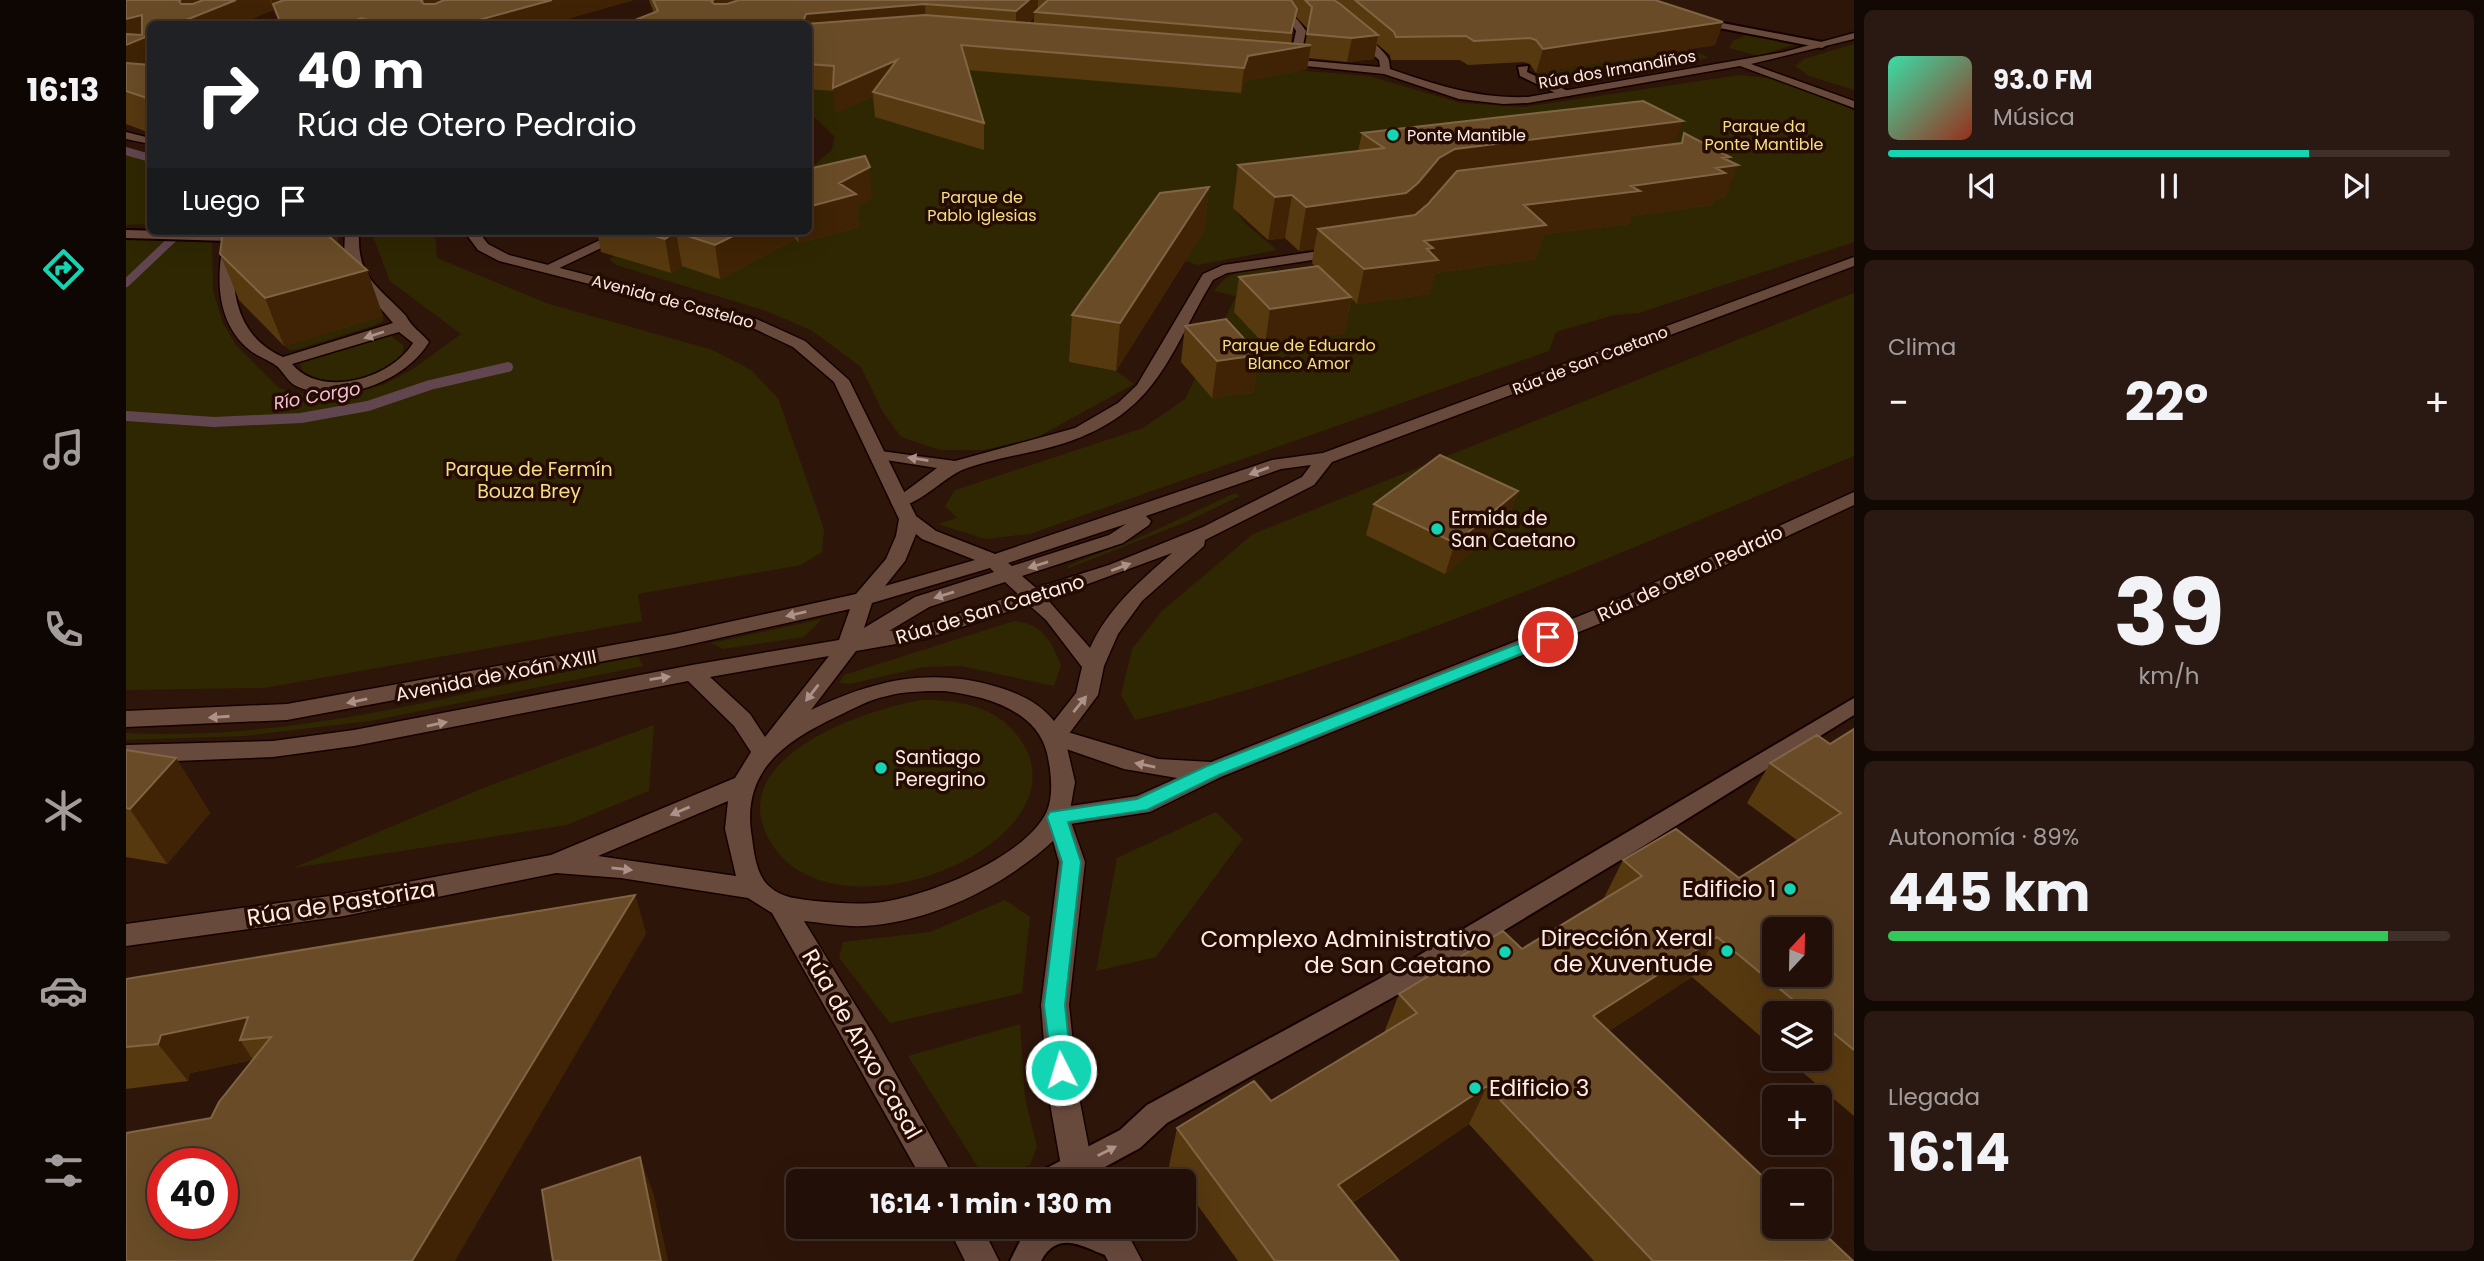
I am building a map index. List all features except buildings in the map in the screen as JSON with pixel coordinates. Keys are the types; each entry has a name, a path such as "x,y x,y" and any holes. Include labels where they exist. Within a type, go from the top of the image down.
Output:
{"street":[{"path":"1261,0 1291,16 1301,31 1294,63"},
{"path":"1304,0 1342,22 1368,43 1384,59 1385,71"},
{"name":"Rúa dos Irmandiños","path":"1271,61 1385,71 1445,92 1481,99 1528,100 1741,64 1854,36"},
{"path":"1741,64 1803,84 1854,105"},
{"path":"1803,84 1854,94"},
{"path":"126,135 147,140"},
{"path":"232,235 225,277 237,330 264,357 282,362 301,382 317,386 362,383 398,369 417,353 421,342 401,326"},
{"path":"352,235 351,256 355,270 401,319 401,326"},
{"name":"Avenida de Castelao","path":"473,235 475,240 492,253 729,314 780,333 818,357 841,380 904,511"},
{"path":"546,269 621,235"},
{"path":"878,454 956,466 1046,445 1077,434 1126,404 1154,373 1208,277 1223,269 1356,250"},
{"name":"Rúa de San Caetano","path":"847,648 922,602 1002,568 1278,464 1326,458 1854,261"},
{"path":"282,362 401,326"},
{"name":"Rúa de San Caetano","path":"847,648 926,632 1034,598 1210,531 1308,481 1326,458"},
{"path":"904,511 956,466"},
{"name":"Rúa de Otero Pedraio","path":"1057,817 1140,805 1213,771 1599,616 1854,498"},
{"path":"904,511 929,535 1002,568 1053,615 1093,666"},
{"path":"904,511 906,536 895,561 863,599 847,648 743,785 735,824 754,889 782,907 866,915 951,894 990,874 1030,848 1057,817"},
{"path":"1054,736 1087,695 1093,666 1108,632 1135,596 1210,531"},
{"name":"Rúa de San Caetano","path":"863,599 1002,568"},
{"name":"Avenida de Xoán XXIII","path":"126,719 287,712 343,704 674,642 863,599"},
{"name":"Avenida de Xoán XXIII","path":"126,754 273,749 354,738 692,672 847,648"},
{"path":"692,672 771,746"},
{"path":"771,746 873,692 912,685 945,683 993,692 1036,716 1054,736 1062,777 1057,817 1072,862 1055,1005 1063,1092 1080,1169"},
{"name":"Rúa de Otero Pedraio","path":"1054,736 1124,761 1158,768 1213,771"},
{"name":"Rúa de Pastoriza","path":"126,934 344,905 554,864 743,785"},
{"name":"Rúa de Pastoriza","path":"554,864 621,868 754,889"},
{"name":"Rúa de Anxo Casal","path":"782,907 938,1169"},
{"path":"971,1239 983,1261"}],"lane":[{"path":"1712,24 1822,45"},
{"path":"1525,68 1521,69 1524,74 1566,94"},
{"path":"126,234 147,234"},
{"path":"180,235 213,235"},
{"path":"1088,1169 1130,1139 1157,1114 1388,987 1621,849 1854,705"},
{"path":"1025,1261 1041,1236 1064,1228 1088,1231 1117,1246"}],"green space":[{"path":"1748,34 1799,43 1758,56 1729,48 1733,41"},
{"path":"906,39 1369,76 1461,103 1524,107 1740,75 1776,79 1815,91 1854,111 1854,242 1639,313 1614,315 1556,332 1549,351 1030,534 985,539 938,524 957,518 945,506 955,490 1143,428 1185,399 1236,296 1214,291 1232,275 1269,268 1280,276 1725,197 1646,178 1234,208 1245,223 1277,250 1198,265 1185,261 1070,362 1116,371 1134,384 1036,438 984,450 940,450 901,437 883,412 861,367 811,330 763,310 616,265 609,259 624,251 771,235 812,235 812,167 832,150 834,136 812,115 812,52"},
{"path":"1854,44 1854,90 1809,76 1795,66 1804,59"},
{"path":"1692,49 1709,58 1562,81 1566,84 1560,85 1537,73"},
{"path":"126,154 147,161 147,224 126,225"},
{"name":"Parque de Fermín Bouza Brey","path":"373,235 435,235 437,258 549,304 713,350 751,370 778,398 824,529 822,552 801,565 638,594 642,621 264,688 126,690 126,238 212,242 213,291 223,323 236,345 279,388 294,393 336,395 383,385 413,369 461,334 390,281"},
{"path":"1854,293 1854,456 1499,602 1409,636 1227,696 1135,720 1121,695 1132,649 1162,611 1253,534"},
{"path":"383,316 383,321 376,325 299,349 289,350 284,346"},
{"path":"390,335 404,346 402,354 381,370 340,381 313,377 302,370 300,363"},
{"path":"1235,493 1240,496 1186,522 1069,568 1067,566 1145,535"},
{"path":"822,619 804,637 723,649 711,643"},
{"path":"1014,621 1032,625 1050,641 1061,665 1054,686 961,666 923,667 850,684 839,683 844,675"},
{"path":"638,656 643,666 370,721 244,736 126,740 126,733 190,734 319,722 448,698"},
{"path":"922,700 950,701 977,707 1011,728 1020,739 1033,777 1021,813 991,844 949,868 900,883 850,886 806,875 773,846 761,815 764,788 779,765 804,744 833,728 865,715"},
{"path":"654,725 649,791 567,825 293,868 488,786"},
{"path":"1216,812 1243,839 1156,957 1096,971 1117,858"},
{"path":"1005,900 1030,917 1022,993 890,1023 839,958 843,942 930,932"},
{"path":"1020,1024 1025,1098 1037,1147 1030,1165 1017,1169 979,1169 908,1056"}],"waterway":[{"name":"Río Corgo","path":"126,151 147,157"},
{"name":"Río Corgo","path":"126,283 177,235"},
{"name":"Río Corgo","path":"126,416 214,422 301,418 368,406 430,385 508,367"}],"place":[{"name":"Ponte Mantible","path":"1393,135"},
{"name":"Ermida de San Caetano","path":"1437,529"},
{"name":"Santiago Peregrino","path":"881,768"},
{"name":"Edificio 1","path":"1790,889"},
{"name":"Dirección Xeral de Xuventude","path":"1727,951"},
{"name":"Complexo Administrativo de San Caetano","path":"1505,952"},
{"name":"Edificio 3","path":"1475,1088"}],"route":[{"path":"1061,1070 1055,1005 1072,862 1057,817 1140,805 1213,771 1548,637"}],"park label":[{"name":"Parque da Ponte Mantible","path":"1764,135"},
{"name":"Parque de Pablo Iglesias","path":"982,206"},
{"name":"Parque de Eduardo Blanco Amor","path":"1299,354"}]}
